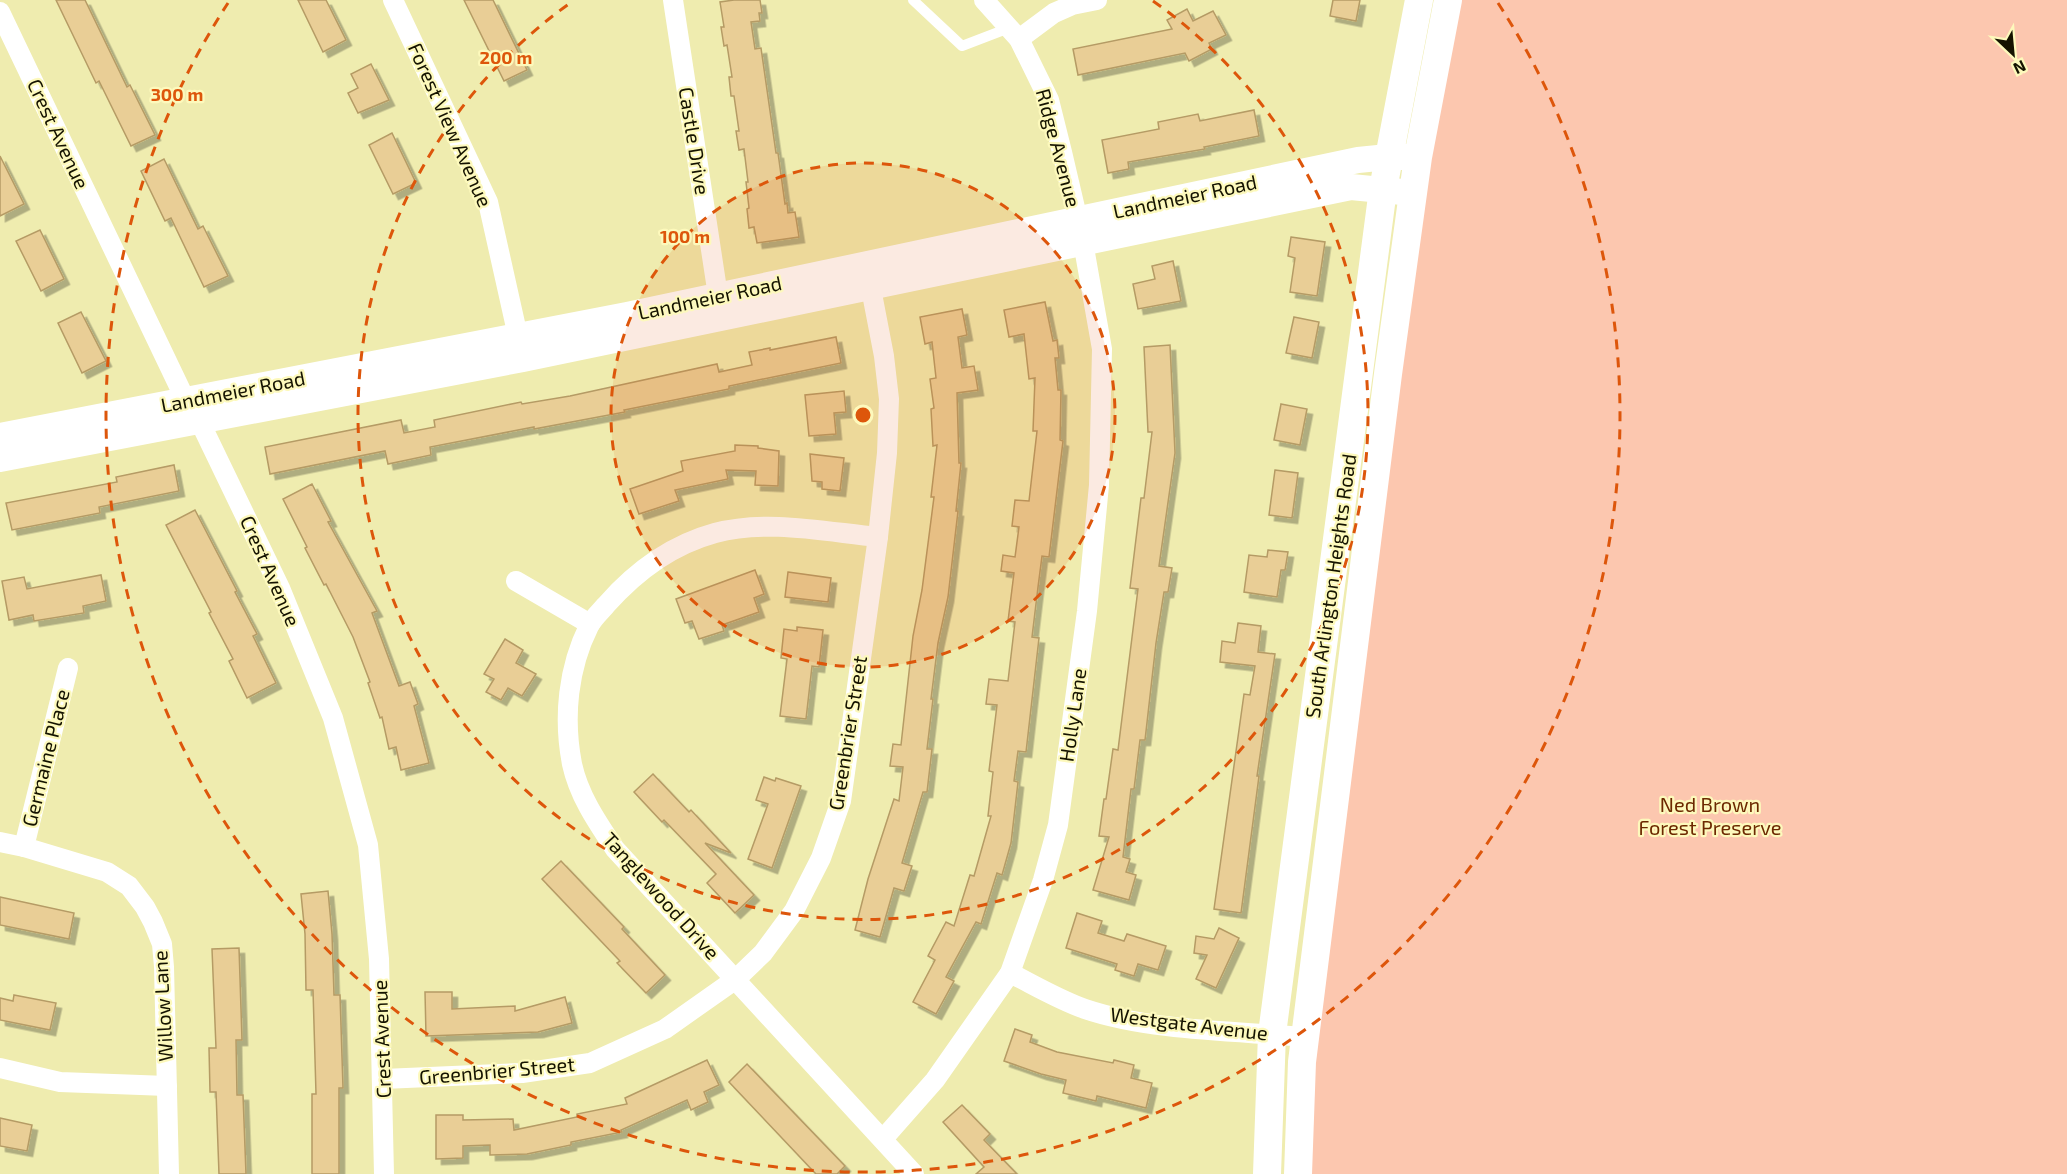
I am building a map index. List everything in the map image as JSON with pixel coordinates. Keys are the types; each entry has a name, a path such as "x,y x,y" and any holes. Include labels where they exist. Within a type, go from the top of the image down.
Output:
{"main road":[{"name":"South Arlington Heights Road","path":"1267,1174 1272,1034 1383,189 1419,0"},
{"name":"South Arlington Heights Road","path":"1298,1174 1302,1062 1387,383 1418,157 1448,0"}],"street":[{"name":"Forest View Avenue","path":"393,0 488,201 520,347"},
{"name":"Castle Drive","path":"673,0 719,307"},
{"name":"Ridge Avenue","path":"984,0 1014,33 1049,100 1080,231"},
{"path":"1014,33 1072,5 1097,0"},
{"name":"Crest Avenue","path":"0,12 280,588 333,718 368,845 379,959 384,1079 384,1174"},
{"name":"Landmeier Road","path":"0,459 192,411 719,307 1080,231 1358,160 1418,157"},
{"name":"Landmeier Road","path":"1080,231 1351,187 1413,193"},
{"name":"Holly Lane","path":"883,1139 935,1080 1010,973 1043,880 1058,825 1087,611 1099,485 1103,372 1098,325 1080,231"},
{"name":"Greenbrier Street","path":"384,1079 522,1073 590,1063 630,1047 665,1029 736,979 763,953 794,911 821,858 841,801 878,537 887,453 889,399 884,356 869,276"},
{"name":"Landmeier Road","path":"0,436 192,411"},
{"name":"Tanglewood Drive","path":"878,537 773,527 740,528 715,532 684,543 649,564 618,592 590,624 574,665 568,702 569,736 573,765 582,794 593,817 615,849 914,1174"},
{"path":"516,581 590,624"},
{"name":"Germaine Place","path":"24,847 68,668"},
{"name":"Willow Lane","path":"0,842 107,872 129,886 145,907 162,944 169,1174"},
{"name":"Westgate Avenue","path":"1010,973 1083,1008 1102,1014 1191,1028 1305,1037"},
{"path":"0,1068 60,1082 167,1086"}],"lane":[{"path":"913,0 962,46 1014,33"}],"green space":[{"name":"Ned Brown Forest Preserve","path":"1448,0 2067,0 2067,1174 1298,1174"}],"building":[{"path":"56,0 85,0 127,87 130,85 155,135 131,146 99,81 96,83"},
{"path":"298,0 326,0 346,40 323,52"},
{"path":"464,0 493,0 527,70 504,81"},
{"path":"760,0 762,13 759,13 760,21 751,22 755,49 761,48 785,204 787,203 788,213 795,212 799,237 757,243 754,227 749,228 746,182 748,182 744,149 739,150 736,131 739,131 729,77 732,77 727,45 724,46 721,27 724,27 720,2"},
{"path":"1333,0 1360,0 1356,21 1330,16"},
{"path":"1187,9 1193,21 1213,11 1226,35 1209,43 1212,49 1189,61 1185,53 1078,75 1073,49 1172,29 1167,20"},
{"path":"371,64 389,100 358,113 348,93 358,88 351,74"},
{"path":"1254,110 1259,136 1204,147 1205,149 1128,162 1129,169 1108,173 1102,140 1159,129 1158,122 1198,114 1200,121"},
{"path":"392,133 416,183 393,194 369,145"},
{"path":"0,156 24,204 0,216"},
{"path":"164,159 198,229 203,226 228,276 204,287 171,218 165,221 141,171"},
{"path":"40,230 64,279 41,291 16,241"},
{"path":"1291,237 1325,242 1317,296 1290,292 1295,258 1288,256"},
{"path":"1173,261 1181,301 1138,309 1133,284 1155,279 1152,266"},
{"path":"1045,302 1053,341 1057,340 1059,358 1055,358 1058,390 1061,390 1060,440 1063,441 1049,557 1042,556 1032,637 1039,638 1026,752 1018,751 1014,781 1018,782 1011,843 1002,875 997,873 981,924 976,922 946,977 954,981 936,1014 913,1002 935,960 928,956 946,922 954,926 970,875 974,876 991,816 988,816 993,772 989,771 997,705 986,704 989,679 1008,681 1015,622 1008,621 1014,573 1001,571 1003,555 1015,557 1019,527 1012,526 1015,500 1029,501 1037,431 1033,431 1035,378 1029,379 1024,334 1009,337 1004,310"},
{"path":"962,309 967,335 958,337 962,368 974,366 978,390 957,393 959,463 961,463 956,511 958,511 948,597 938,643 931,699 933,699 927,749 932,749 927,792 923,792 902,863 912,866 904,891 894,888 880,937 855,930 868,879 894,799 899,801 903,767 890,766 893,744 901,745 913,636 922,590 934,497 931,497 937,445 933,446 931,409 934,408 930,379 936,378 932,342 925,344 920,317"},
{"path":"81,312 106,361 82,373 58,323"},
{"path":"1294,317 1319,322 1312,358 1286,353"},
{"path":"836,337 841,363 729,386 729,389 624,410 625,412 430,447 431,455 388,464 385,451 270,474 265,447 401,420 404,433 435,427 434,420 521,402 522,404 570,396 717,364 719,372 752,365 749,352"},
{"path":"1170,345 1175,453 1159,566 1172,568 1168,592 1164,592 1145,740 1140,740 1134,789 1131,789 1123,857 1130,859 1126,872 1136,875 1129,900 1093,890 1109,837 1099,836 1113,749 1118,750 1138,589 1130,588 1152,432 1148,432 1144,347"},
{"path":"844,391 846,412 834,413 836,434 809,436 805,395"},
{"path":"1281,404 1307,409 1300,445 1274,440"},
{"path":"735,445 758,446 758,448 779,451 778,486 755,485 756,471 726,470 728,479 675,490 679,501 639,514 630,489 683,471 681,461 735,451"},
{"path":"810,454 844,458 840,491 822,489 822,482 812,481"},
{"path":"174,465 179,491 99,507 100,513 12,530 6,503 117,482 116,477"},
{"path":"1275,470 1298,473 1292,518 1269,515"},
{"path":"312,484 331,521 328,522 377,611 372,613 399,686 410,682 418,704 414,706 429,763 401,770 396,747 389,749 382,717 380,718 368,683 370,682 353,637 305,548 307,547 283,499"},
{"path":"195,510 237,591 235,592 257,634 253,636 276,683 247,698 229,661 233,659 209,613 211,612 166,525"},
{"path":"1268,550 1288,552 1285,570 1281,570 1277,597 1244,592 1249,555 1267,557"},
{"path":"755,570 764,594 754,598 759,612 722,625 724,631 699,639 692,621 685,623 676,599"},
{"path":"788,572 831,578 828,602 785,597"},
{"path":"101,575 106,601 83,606 84,613 34,621 33,615 9,620 2,581 24,577 27,589"},
{"path":"1238,623 1261,626 1258,652 1275,654 1257,776 1259,776 1241,913 1214,909 1244,694 1250,695 1255,666 1220,662 1222,641 1235,643"},
{"path":"797,627 823,630 819,667 812,666 806,719 780,716 787,659 781,658 784,629 797,631"},
{"path":"505,639 523,650 516,663 536,674 522,696 508,688 501,700 486,692 494,679 484,674"},
{"path":"653,774 731,853 705,843 754,895 735,913 707,883 716,874 634,792"},
{"path":"764,777 775,781 776,778 801,786 772,868 748,859 768,804 756,800"},
{"path":"561,861 624,927 622,929 665,975 646,993 617,963 620,961 542,879"},
{"path":"328,891 334,995 340,995 343,1088 339,1088 339,1174 312,1174 312,1094 316,1094 313,990 306,990 305,934 301,894"},
{"path":"0,897 74,913 69,939 0,925"},
{"path":"1077,913 1102,921 1098,933 1124,941 1127,934 1166,946 1158,970 1138,964 1134,976 1115,970 1117,964 1066,948"},
{"path":"1219,928 1239,938 1216,988 1196,979 1207,955 1194,953 1196,936 1214,939"},
{"path":"239,948 242,1040 236,1040 237,1095 243,1095 246,1174 219,1174 216,1092 210,1092 209,1048 216,1048 212,949"},
{"path":"425,992 452,992 452,1009 515,1006 515,1011 565,997 572,1023 538,1032 426,1036"},
{"path":"14,995 56,1003 50,1030 0,1020 0,998 13,1001"},
{"path":"1015,1029 1032,1035 1030,1042 1057,1052 1134,1065 1131,1078 1152,1083 1146,1108 1097,1096 1096,1101 1063,1093 1066,1080 1004,1061"},
{"path":"707,1060 719,1085 704,1092 708,1102 691,1110 687,1100 621,1130 622,1132 527,1154 490,1155 490,1145 463,1146 463,1158 436,1159 436,1115 463,1115 463,1120 513,1119 514,1130 627,1104 625,1098"},
{"path":"747,1064 845,1166 837,1174 816,1174 729,1082"},
{"path":"962,1105 990,1134 984,1140 1017,1174 976,1174 984,1167 943,1122"},
{"path":"0,1118 32,1125 27,1151 0,1146"}]}
